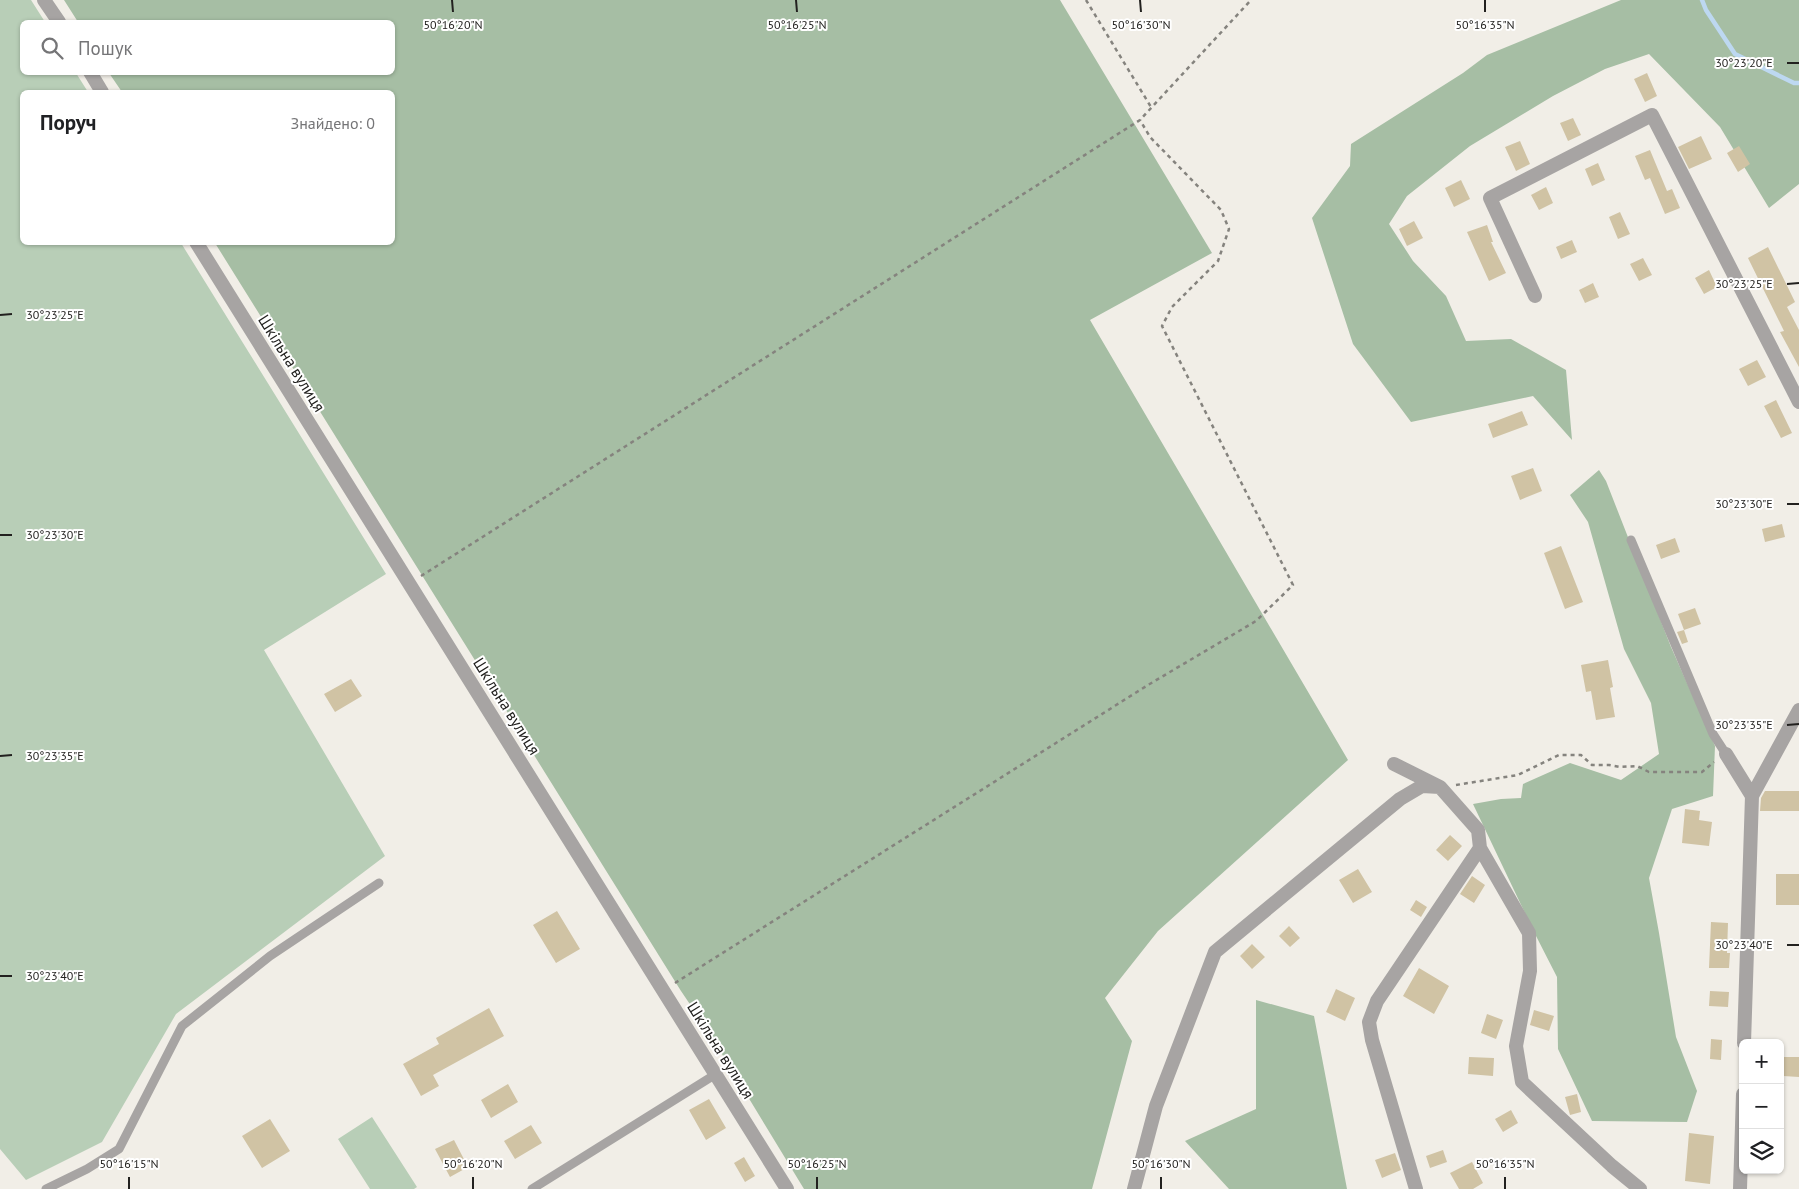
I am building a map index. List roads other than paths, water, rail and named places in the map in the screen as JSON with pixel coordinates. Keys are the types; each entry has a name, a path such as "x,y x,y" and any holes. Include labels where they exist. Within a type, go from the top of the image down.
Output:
{"street":[{"path":"44,0 57,20"},
{"path":"92,75 101,90"},
{"path":"1534,296 1490,198 1652,115 1799,402"},
{"name":"Шкільна вулиця","path":"198,245 787,1189"},
{"path":"1744,1039 1752,796 1799,710"},
{"path":"1726,754 1752,796"},
{"path":"1394,764 1440,787 1478,830 1480,848 1529,933 1530,971 1516,1046 1522,1082 1612,1166 1640,1189"},
{"path":"1134,1189 1156,1106 1215,952 1400,799 1422,786 1440,787"},
{"path":"1416,1189 1372,1040 1369,1022 1377,1001 1480,848"},
{"path":"1740,1189 1742,1129"}],"lane":[{"path":"1632,540 1713,734 1726,754"},
{"path":"46,1189 87,1169 118,1149 182,1026 270,956 380,883"},
{"path":"532,1189 716,1074"}],"waterway":[{"path":"1702,0 1706,10 1735,54 1794,83 1799,83"}]}
